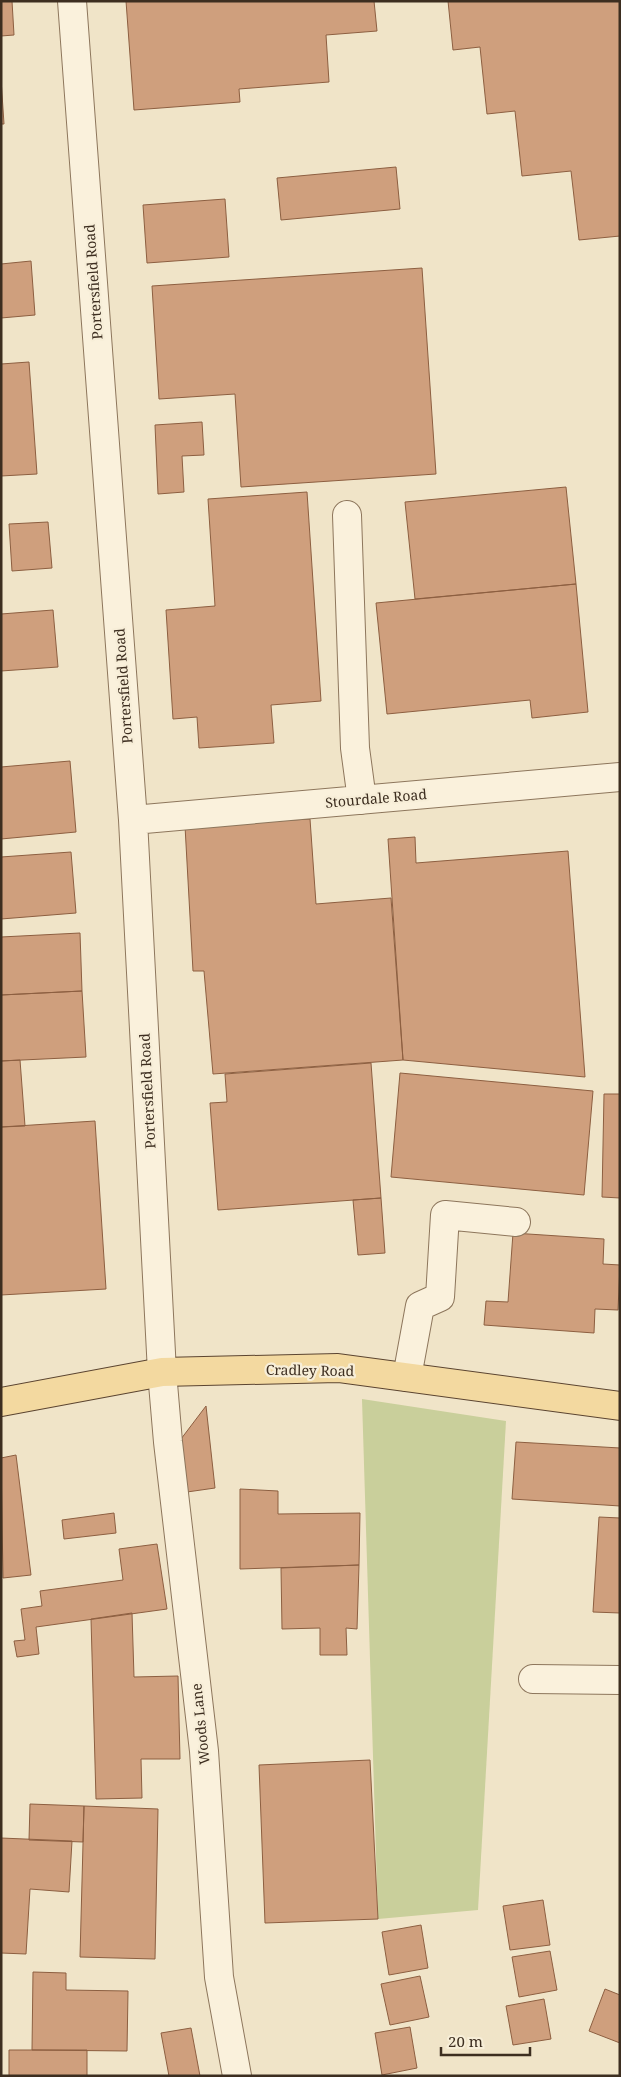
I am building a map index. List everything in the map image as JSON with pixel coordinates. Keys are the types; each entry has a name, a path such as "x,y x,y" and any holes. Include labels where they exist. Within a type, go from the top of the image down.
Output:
{"main road":[{"name":"Cradley Road","path":"1,1402 162,1372 338,1368 620,1406"}],"street":[{"name":"Portersfield Road","path":"72,1 133,820 162,1372"},
{"path":"347,515 355,748 362,800"},
{"name":"Stourdale Road","path":"133,820 620,777"},
{"path":"407,1377 420,1306 440,1297 445,1216 516,1222"},
{"name":"Woods Lane","path":"162,1372 168,1442 204,1751 219,1977 237,2076"},
{"path":"533,1679 620,1680"}],"green space":[{"path":"362,1399 506,1421 478,1910 378,1919"}],"building":[{"path":"1,1 12,1 14,35 1,36"},
{"path":"126,1 374,1 377,31 326,35 329,82 239,89 240,102 134,110"},
{"path":"448,1 620,1 620,236 579,240 571,171 522,176 515,111 487,114 480,47 453,50"},
{"path":"1,79 4,124 1,124"},
{"path":"396,167 400,209 281,220 277,178"},
{"path":"225,199 229,257 147,263 143,205"},
{"path":"31,261 35,315 1,318 1,264"},
{"path":"422,268 436,474 241,487 235,394 159,399 152,286"},
{"path":"29,362 37,474 1,476 1,364"},
{"path":"202,422 204,455 182,456 184,492 158,494 155,425"},
{"path":"566,487 576,584 415,599 405,502"},
{"path":"307,492 321,701 271,705 274,743 199,748 197,717 173,719 166,610 215,606 208,499"},
{"path":"48,522 52,568 12,571 9,524"},
{"path":"576,584 588,712 532,718 530,700 387,714 376,603"},
{"path":"53,610 58,667 1,671 1,614"},
{"path":"70,761 76,832 1,839 1,767"},
{"path":"310,819 316,904 391,898 403,1060 213,1074 204,971 193,971 185,826"},
{"path":"415,837 416,863 568,851 585,1077 403,1060 388,839"},
{"path":"71,852 76,913 1,919 1,857"},
{"path":"80,933 82,991 1,995 1,937"},
{"path":"82,991 86,1057 1,1061 1,995"},
{"path":"20,1060 25,1126 1,1127 1,1061"},
{"path":"371,1063 381,1198 218,1210 210,1103 227,1102 225,1074"},
{"path":"400,1073 593,1091 584,1195 391,1177"},
{"path":"604,1094 620,1094 620,1198 602,1197"},
{"path":"95,1121 106,1289 1,1295 1,1127"},
{"path":"381,1198 385,1253 358,1255 353,1200"},
{"path":"513,1233 604,1239 603,1264 620,1265 618,1310 595,1309 594,1333 484,1325 486,1301 508,1302"},
{"path":"206,1406 215,1488 187,1492 181,1439"},
{"path":"516,1442 620,1448 620,1506 512,1499"},
{"path":"16,1455 31,1575 3,1578 1,1458"},
{"path":"240,1489 278,1491 278,1514 360,1513 359,1565 240,1569"},
{"path":"114,1513 116,1533 64,1539 62,1520"},
{"path":"599,1517 620,1518 620,1613 593,1612"},
{"path":"157,1544 167,1609 36,1627 39,1654 17,1657 14,1641 25,1640 21,1609 42,1606 40,1591 123,1580 119,1549"},
{"path":"359,1565 357,1629 346,1628 347,1655 320,1655 320,1628 282,1629 281,1568"},
{"path":"132,1613 134,1677 178,1676 180,1759 141,1759 142,1798 96,1799 91,1619"},
{"path":"370,1760 378,1919 265,1923 259,1765"},
{"path":"30,1804 84,1806 83,1842 29,1840"},
{"path":"84,1806 158,1809 155,1959 80,1957"},
{"path":"1,1838 72,1841 69,1892 30,1889 26,1954 1,1953"},
{"path":"543,1900 550,1945 510,1950 503,1906"},
{"path":"421,1925 428,1968 389,1975 382,1932"},
{"path":"550,1951 557,1990 519,1997 512,1957"},
{"path":"33,1972 66,1973 66,1990 128,1991 127,2051 32,2050"},
{"path":"420,1976 429,2017 390,2025 381,1984"},
{"path":"605,1989 620,1995 620,2043 589,2031"},
{"path":"544,1999 551,2039 513,2045 506,2006"},
{"path":"410,2027 417,2068 382,2075 375,2033"},
{"path":"191,2028 200,2076 169,2076 161,2033"},
{"path":"9,2050 87,2050 87,2076 9,2076"}]}
